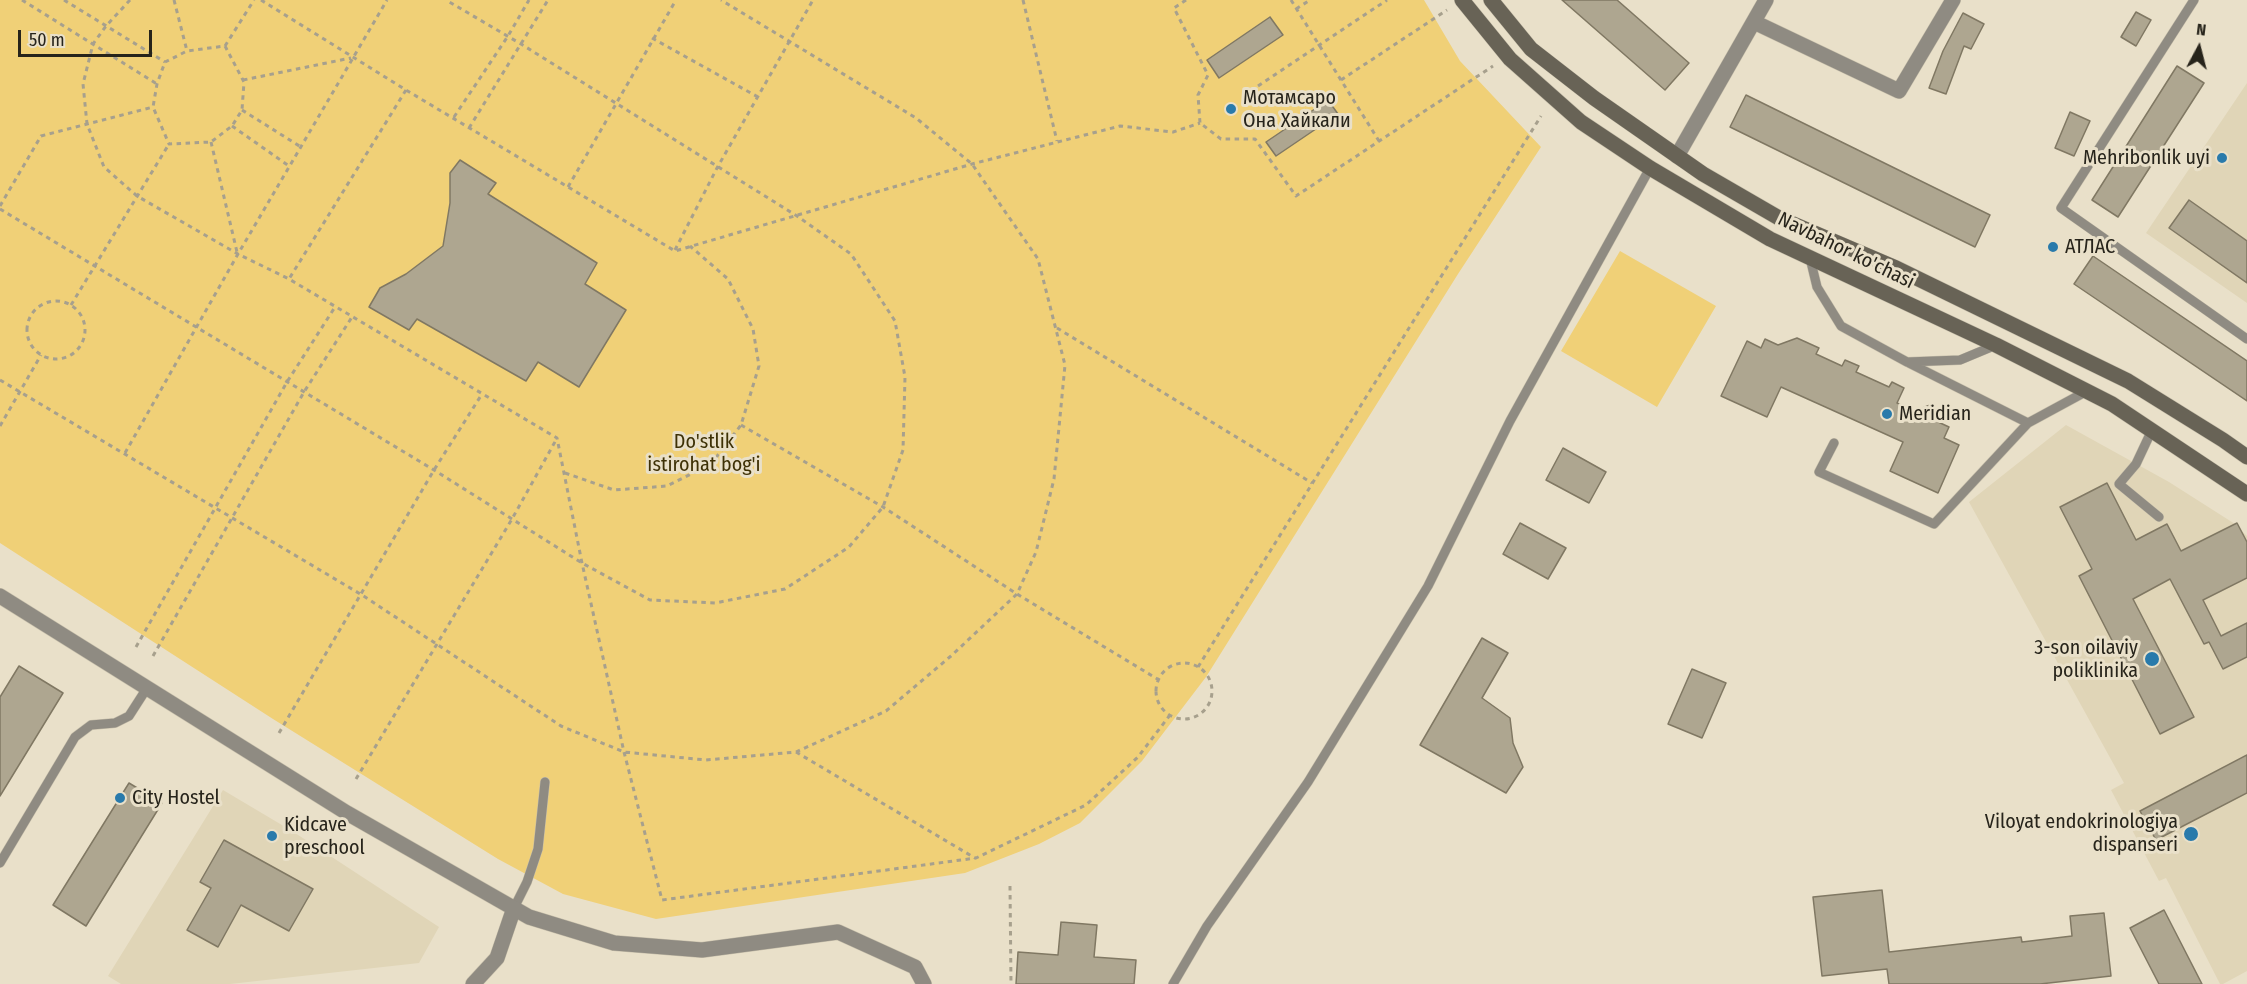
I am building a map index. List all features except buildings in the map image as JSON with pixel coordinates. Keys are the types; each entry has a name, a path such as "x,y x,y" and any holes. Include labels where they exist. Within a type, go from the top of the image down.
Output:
{"street":[{"name":"Navbahor ko'chasi","path":"1462,0 1510,59 1581,122 1650,168 1770,239 1996,345 2112,404 2247,494"},
{"name":"Navbahor ko'chasi","path":"1491,0 1532,49 1594,98 1703,174 1779,218 1896,268 2128,381 2247,457"},
{"path":"1677,156 1766,0"},
{"path":"1754,22 1899,91 1953,0"},
{"path":"1692,193 1703,174"},
{"path":"0,596 347,813 529,917 614,943 702,950 838,932 915,968 924,984"},
{"path":"473,984 497,958 514,908"}],"lane":[{"path":"2194,0 2061,208 2247,339"},
{"path":"1173,984 1207,926 1308,782 1428,586 1510,420 1650,168"},
{"path":"1810,258 1817,287 1841,326 2028,423"},
{"path":"1907,362 1960,360 1996,345"},
{"path":"1834,443 1819,472 1934,524 2028,423 2087,391"},
{"path":"2152,430 2136,464 2119,484 2159,517"},
{"path":"0,863 75,736 91,724 115,723 129,716 147,688"},
{"path":"514,908 527,882 538,849 545,782"}],"path":[{"path":"22,0 157,84"},
{"path":"64,0 165,62"},
{"path":"130,0 93,44 83,84 87,124 104,167 137,196 238,254 289,279 557,438 624,752 662,900 976,858 1086,805 1138,757 1170,715"},
{"path":"174,0 187,51"},
{"path":"225,46 254,0"},
{"path":"261,0 675,251 972,164 1120,126 1173,132 1200,123"},
{"path":"124,454 387,0"},
{"path":"153,107 41,136 0,208 434,470 582,563 650,600 716,603 785,589 849,547 883,507 903,450 905,377 895,321 851,254 797,216 508,36 446,0"},
{"path":"453,118 508,36 529,0"},
{"path":"469,128 548,0"},
{"path":"568,187 676,0"},
{"path":"0,380 362,595 561,726 624,752 706,760 796,752 886,711 951,656 1017,594 1036,552 1054,478 1065,365 1038,259 972,164 916,118 721,0"},
{"path":"675,251 717,168 813,0"},
{"path":"1023,0 1058,142"},
{"path":"1186,0 1174,8 1209,75 1198,95 1200,123 1221,139 1255,139 1296,195 1493,66"},
{"path":"1291,0 1379,141"},
{"path":"1296,9 1310,0"},
{"path":"1258,86 1387,0"},
{"path":"1341,80 1448,10"},
{"path":"652,38 758,97"},
{"path":"169,144 153,107 157,84 165,62 187,51 225,46"},
{"path":"169,144 211,142 232,126 242,110 243,80 225,46"},
{"path":"243,80 353,57"},
{"path":"289,279 406,90"},
{"path":"242,110 301,147"},
{"path":"1198,667 1541,116"},
{"path":"232,126 289,166"},
{"path":"211,142 238,254"},
{"path":"71,305 169,144"},
{"path":"564,472 614,490 668,486 711,464 741,425 759,366 753,329 728,279 690,246"},
{"path":"53,301 71,305 84,321 85,331 79,349 62,359 52,360 41,355 30,344 26,335 29,317 35,309 53,301"},
{"path":"136,647 287,382 335,307"},
{"path":"153,656 304,392 352,317"},
{"path":"1055,327 1312,483"},
{"path":"0,426 41,355"},
{"path":"279,733 434,470 482,394"},
{"path":"741,425 883,507 1017,594 1159,680"},
{"path":"356,779 512,519 557,438"},
{"path":"1180,664 1198,667 1205,672 1212,689 1208,706 1193,717 1184,719 1170,715 1157,698 1159,680 1171,667 1180,664"},
{"path":"796,752 976,858"},
{"path":"1010,886 1011,984"}],"shaded area":[{"name":"Mehribonlik uyi","path":"2247,83 2247,303 2146,233"},
{"name":"3-son oilaviy poliklinika","path":"2066,425 2169,482 2235,524 2247,536 2247,971 2223,984 2220,984 2166,878 2159,881 2111,790 2124,783 1969,502"},
{"path":"223,790 292,831 439,927 419,963 230,984 121,984 108,976"}],"green space":[{"name":"Do'stlik istirohat bog'i","path":"0,0 1424,0 1460,61 1541,147 1458,274 1206,677 1142,761 1080,823 1039,844 965,873 656,919 563,894 498,859 273,719 0,543"},
{"path":"1620,251 1716,306 1657,407 1561,351"}],"place":[{"name":"Мотамсаро Она Хайкали","path":"1231,109"},
{"name":"Mehribonlik uyi","path":"2222,158"},
{"name":"АТЛАС","path":"2053,247"},
{"name":"Meridian","path":"1887,414"},
{"name":"3-son oilaviy poliklinika","path":"2152,659"},
{"name":"City Hostel","path":"120,798"},
{"name":"Viloyat endokrinologiya dispanseri","path":"2191,834"},
{"name":"Kidcave preschool","path":"272,836"}]}
